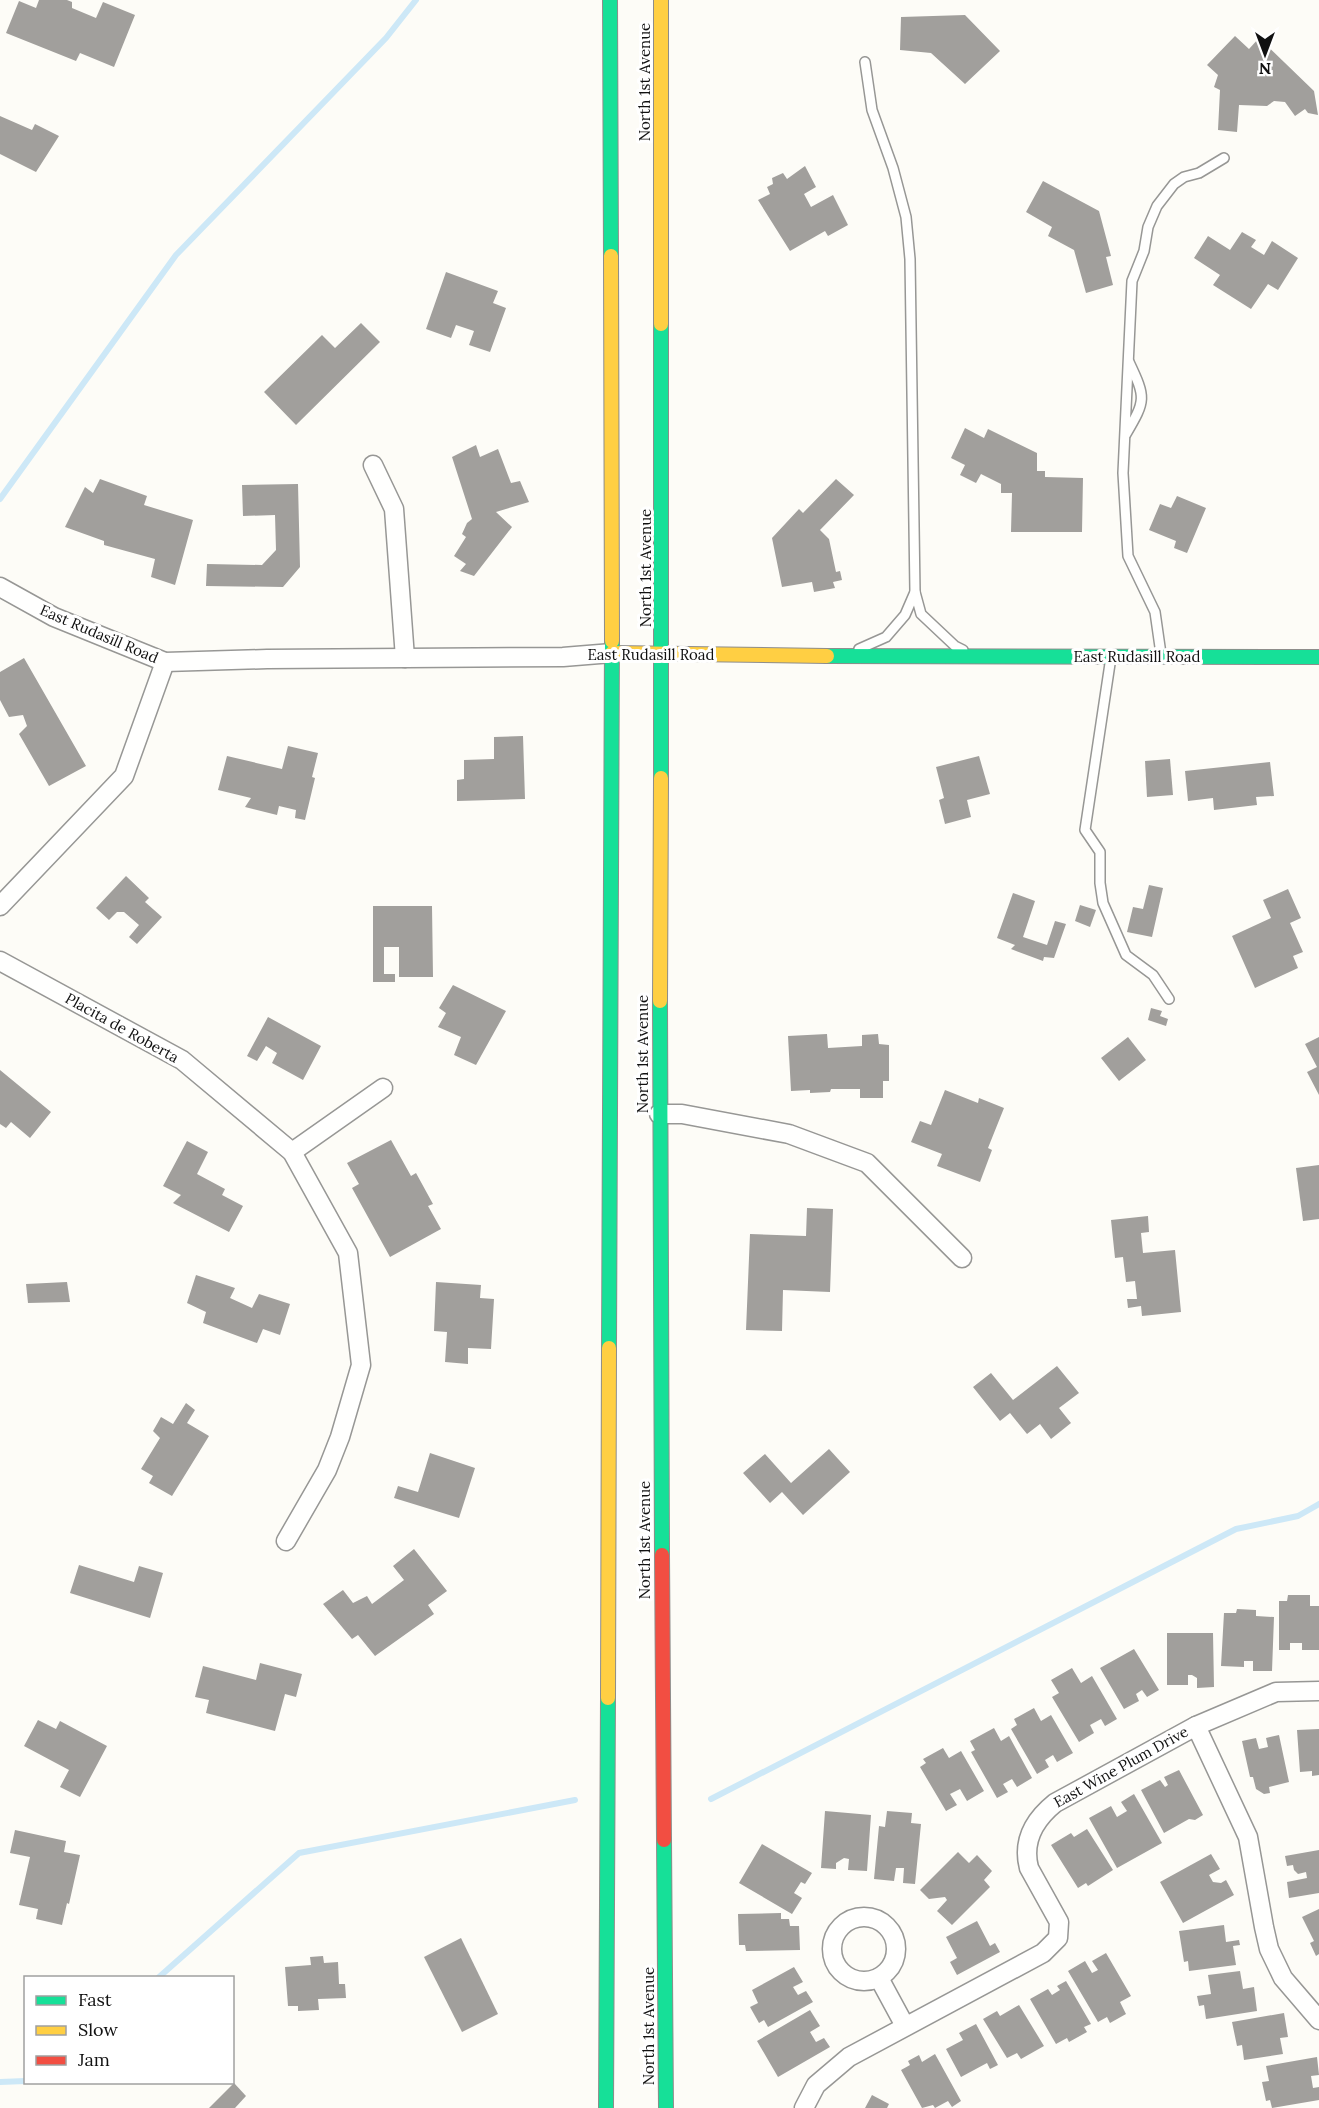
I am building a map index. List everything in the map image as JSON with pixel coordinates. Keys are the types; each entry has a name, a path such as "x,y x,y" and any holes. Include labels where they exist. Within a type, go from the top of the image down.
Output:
{"main road":[{"path":"606,2108 612,653 610,0"},
{"name":"North 1st Avenue","path":"661,0 662,656 659,1114 666,2108"},
{"name":"East Rudasill Road","path":"612,653 662,656 1319,657"}],"street":[{"path":"373,465 394,509 405,658"},
{"name":"East Rudasill Road","path":"0,587 54,617 165,662 563,657 612,653"},
{"path":"0,906 124,776 165,662"},
{"name":"Placita de Roberta","path":"0,961 182,1060 292,1152 348,1253 361,1365 340,1437 327,1470 286,1541"},
{"path":"292,1152 384,1088"},
{"path":"659,1114 682,1114 789,1134 867,1163 962,1258"},
{"name":"East Wine Plum Drive","path":"804,2108 816,2085 849,2057 1043,1953 1058,1938 1059,1922 1029,1868 1027,1860 1031,1829 1045,1811 1055,1803 1196,1726 1276,1692 1319,1691"},
{"path":"1196,1726 1248,1837 1269,1948 1283,1977 1319,2020"},
{"path":"879,1978 904,2026"}],"lane":[{"path":"865,62 872,110 893,168 906,217 910,259 915,592 921,614 934,627 956,646 980,656"},
{"path":"1161,657 1155,612 1128,556 1123,473 1132,281 1144,251 1148,227 1157,206 1179,180 1199,173 1224,158"},
{"path":"1124,436 1141,408 1141,388 1128,361"},
{"path":"843,656 886,637 905,615 915,592"},
{"path":"1111,657 1085,830 1100,852 1100,883 1103,903 1126,956 1153,975 1169,999"}],"building":[{"path":"39,0 67,0 72,2 72,8 96,18 103,2 135,15 114,67 80,53 76,61 6,33 19,1 36,8"},
{"path":"965,15 1000,51 965,84 931,53 900,50 901,17"},
{"path":"1235,36 1249,49 1259,38 1314,91 1318,115 1308,113 1305,109 1295,116 1285,102 1274,101 1267,106 1239,105 1237,132 1218,130 1220,90 1214,87 1218,75 1207,65"},
{"path":"0,116 32,130 35,124 59,136 36,172 0,154"},
{"path":"805,166 816,187 804,194 811,207 833,195 848,225 828,236 825,231 790,251 758,200 770,194 767,187 773,184 772,178 783,173 787,179"},
{"path":"1043,181 1099,211 1111,256 1106,257 1113,285 1086,293 1074,250 1048,236 1052,227 1026,212"},
{"path":"1242,232 1256,240 1251,247 1264,255 1272,241 1298,258 1278,290 1268,284 1251,309 1213,285 1220,275 1194,258 1208,236 1230,250"},
{"path":"446,272 498,291 493,303 506,308 490,352 469,345 474,331 456,325 451,338 426,329"},
{"path":"361,323 380,342 296,425 264,392 322,335 335,348"},
{"path":"965,428 984,438 988,429 1037,453 1037,471 1045,471 1045,477 1083,478 1082,532 1011,532 1012,493 1001,493 1001,484 981,474 976,483 960,475 965,465 951,458"},
{"path":"476,445 480,457 498,449 511,483 520,481 529,502 496,512 512,527 474,576 460,571 466,564 454,556 466,537 462,534 467,523 472,519 452,457"},
{"path":"100,479 147,496 144,505 193,520 175,585 151,577 155,559 104,545 104,541 65,527 85,487 93,493"},
{"path":"836,479 854,495 820,530 829,539 836,572 840,571 842,580 833,582 835,588 814,592 812,582 782,587 772,538 799,509 803,513"},
{"path":"298,484 300,567 283,587 206,586 207,564 262,565 276,550 275,515 243,516 242,485"},
{"path":"1177,496 1206,508 1187,553 1174,548 1176,541 1149,530 1160,504 1171,508"},
{"path":"24,658 86,766 49,786 19,734 27,726 23,715 9,717 0,700 0,672"},
{"path":"523,736 525,799 457,801 457,780 464,779 464,760 494,759 494,737"},
{"path":"288,746 318,753 312,777 315,778 305,820 295,818 296,810 279,806 277,815 245,807 251,798 218,790 227,756 282,769"},
{"path":"979,756 990,794 967,800 971,817 945,824 939,800 944,798 936,767"},
{"path":"1170,759 1173,795 1147,797 1145,761"},
{"path":"1270,762 1274,796 1256,797 1257,805 1214,810 1213,798 1188,801 1185,771"},
{"path":"126,876 149,898 145,902 162,917 137,944 129,937 139,925 124,912 117,912 109,920 96,908"},
{"path":"1149,885 1163,888 1152,937 1127,932 1133,907 1143,909"},
{"path":"1288,889 1301,918 1290,923 1303,952 1293,956 1298,968 1255,988 1232,936 1271,918 1263,900"},
{"path":"1013,893 1035,901 1023,937 1047,945 1055,921 1066,924 1054,958 1044,957 1043,961 1011,949 1015,945 997,938"},
{"path":"1080,905 1096,910 1090,927 1075,921"},
{"path":"373,906 432,906 433,977 399,977 399,947 384,947 384,974 395,974 395,982 373,982"},
{"path":"453,985 506,1011 476,1065 454,1055 461,1037 438,1027 446,1013 439,1008"},
{"path":"1151,1008 1162,1011 1160,1016 1168,1019 1166,1026 1148,1020"},
{"path":"268,1017 321,1046 303,1080 272,1063 277,1053 266,1046 257,1061 247,1056"},
{"path":"827,1034 828,1048 862,1046 862,1035 878,1034 879,1044 889,1045 889,1081 883,1081 883,1098 860,1098 860,1089 831,1089 830,1092 810,1093 810,1090 791,1091 788,1036"},
{"path":"1128,1037 1146,1060 1119,1081 1101,1058"},
{"path":"1319,1037 1319,1095 1307,1072 1317,1067 1305,1044"},
{"path":"0,1070 51,1112 30,1138 11,1122 6,1128 0,1124"},
{"path":"945,1090 978,1103 979,1098 1004,1108 988,1148 992,1150 980,1182 937,1166 942,1154 911,1142 920,1121 931,1125"},
{"path":"391,1140 411,1176 416,1173 433,1204 428,1206 441,1229 390,1257 352,1188 359,1184 347,1163"},
{"path":"187,1141 208,1152 197,1174 225,1189 222,1195 243,1206 229,1232 173,1203 181,1195 163,1186"},
{"path":"1319,1165 1319,1219 1303,1221 1296,1168"},
{"path":"807,1208 833,1209 830,1292 783,1290 782,1331 746,1330 750,1234 806,1236"},
{"path":"1148,1216 1149,1232 1141,1233 1143,1253 1175,1250 1181,1312 1142,1316 1141,1306 1128,1308 1127,1299 1137,1299 1135,1281 1126,1282 1123,1257 1115,1258 1111,1220"},
{"path":"196,1275 235,1288 230,1298 252,1308 259,1294 290,1304 280,1335 263,1329 257,1343 203,1323 206,1312 187,1303"},
{"path":"67,1282 70,1302 28,1303 26,1284"},
{"path":"436,1282 481,1285 480,1298 494,1299 491,1349 468,1348 468,1364 445,1362 447,1332 434,1331"},
{"path":"1057,1366 1079,1393 1059,1408 1071,1423 1051,1439 1040,1424 1027,1434 1010,1413 1000,1421 973,1387 991,1373 1013,1400"},
{"path":"186,1403 195,1410 187,1423 209,1436 172,1496 149,1483 153,1476 141,1469 160,1438 153,1431 161,1417 173,1424"},
{"path":"829,1449 850,1472 803,1515 782,1492 770,1503 743,1473 765,1454 791,1483"},
{"path":"430,1453 475,1468 459,1518 394,1498 398,1486 418,1492"},
{"path":"414,1549 447,1591 428,1605 434,1614 375,1656 358,1635 352,1639 323,1604 343,1590 353,1603 367,1596 372,1604 404,1580 393,1566"},
{"path":"79,1565 134,1582 139,1566 163,1573 150,1618 70,1593"},
{"path":"1288,1595 1310,1595 1310,1606 1319,1606 1319,1650 1302,1650 1302,1643 1290,1643 1290,1650 1279,1650 1279,1601 1287,1601"},
{"path":"1237,1609 1256,1610 1256,1616 1274,1617 1272,1671 1253,1671 1253,1661 1244,1661 1244,1667 1221,1666 1224,1613 1236,1613"},
{"path":"1167,1633 1213,1633 1214,1687 1197,1688 1197,1678 1192,1675 1188,1675 1188,1685 1167,1685"},
{"path":"1134,1649 1159,1690 1147,1697 1142,1690 1136,1694 1139,1701 1124,1709 1100,1668"},
{"path":"260,1663 302,1674 296,1697 285,1694 275,1731 206,1713 209,1700 195,1697 203,1666 256,1680"},
{"path":"1072,1668 1081,1683 1092,1676 1117,1719 1105,1726 1101,1719 1090,1725 1094,1733 1079,1742 1052,1697 1059,1693 1051,1680"},
{"path":"1034,1708 1041,1721 1051,1715 1073,1753 1057,1762 1053,1755 1045,1760 1049,1767 1037,1774 1011,1729 1017,1725 1014,1719"},
{"path":"38,1720 56,1729 60,1721 107,1746 80,1797 60,1787 69,1770 24,1746"},
{"path":"994,1728 1001,1741 1009,1736 1032,1778 1017,1787 1012,1779 1003,1784 1008,1792 997,1798 971,1752 975,1750 970,1741"},
{"path":"1319,1729 1319,1775 1312,1776 1312,1771 1300,1772 1297,1730"},
{"path":"1279,1735 1289,1782 1269,1787 1270,1793 1264,1794 1256,1789 1253,1777 1250,1777 1242,1741 1256,1738 1259,1749 1268,1747 1266,1738"},
{"path":"943,1748 949,1758 961,1751 984,1791 967,1801 960,1789 950,1794 957,1805 946,1811 920,1767 926,1763 923,1759"},
{"path":"1179,1770 1203,1815 1195,1820 1189,1819 1164,1833 1141,1790 1160,1780 1165,1787 1168,1785 1164,1777"},
{"path":"1134,1794 1162,1843 1117,1868 1089,1818 1111,1806 1117,1817 1127,1811 1121,1802"},
{"path":"825,1811 871,1815 867,1871 848,1870 849,1859 844,1858 836,1863 836,1869 821,1868"},
{"path":"887,1811 912,1813 911,1823 921,1824 915,1884 903,1883 904,1868 896,1868 894,1881 874,1879 879,1826 885,1827"},
{"path":"1087,1829 1113,1870 1088,1886 1086,1883 1078,1888 1051,1845 1071,1833 1074,1837"},
{"path":"15,1830 66,1841 64,1852 80,1855 62,1925 36,1919 38,1909 19,1905 30,1857 10,1853"},
{"path":"762,1844 812,1873 805,1884 801,1882 794,1893 802,1898 792,1914 739,1883"},
{"path":"1319,1850 1319,1893 1289,1898 1287,1882 1307,1878 1306,1872 1298,1874 1293,1865 1287,1866 1285,1856"},
{"path":"958,1852 969,1863 977,1855 992,1871 984,1880 990,1887 952,1925 937,1911 947,1900 945,1897 929,1899 920,1890"},
{"path":"1211,1854 1220,1869 1209,1875 1213,1882 1221,1883 1226,1880 1234,1895 1183,1923 1160,1882"},
{"path":"1319,1909 1319,1954 1316,1956 1310,1943 1314,1941 1302,1917"},
{"path":"781,1913 781,1919 789,1919 790,1926 799,1926 800,1950 746,1951 745,1945 739,1945 738,1914"},
{"path":"977,1921 990,1946 995,1943 1000,1952 957,1975 950,1962 957,1958 946,1937"},
{"path":"1224,1925 1226,1942 1239,1940 1240,1945 1233,1946 1236,1965 1189,1971 1188,1961 1184,1962 1179,1931"},
{"path":"461,1938 498,2014 462,2032 424,1957"},
{"path":"1106,1953 1131,1996 1120,2002 1126,2014 1110,2023 1107,2017 1098,2022 1068,1971 1085,1961 1092,1973 1098,1970 1092,1961"},
{"path":"323,1956 324,1963 338,1962 339,1984 345,1984 346,1998 318,1999 319,2010 298,2011 298,2006 288,2006 285,1967 311,1965 310,1957"},
{"path":"794,1967 803,1982 793,1987 798,1995 806,1991 813,2002 768,2027 764,2020 759,2023 750,2007 758,2003 752,1990"},
{"path":"1240,1971 1243,1989 1254,1987 1257,2011 1206,2019 1204,2005 1199,2006 1197,1996 1211,1994 1208,1975"},
{"path":"1066,1981 1091,2024 1084,2027 1087,2032 1069,2042 1067,2038 1056,2044 1030,1999 1048,1989 1052,1995 1060,1990 1057,1986"},
{"path":"1019,2005 1044,2046 1021,2059 1017,2053 1007,2058 983,2019 997,2011 1000,2016"},
{"path":"810,2010 820,2026 810,2032 816,2042 824,2038 830,2047 778,2077 757,2041"},
{"path":"1284,2013 1288,2037 1280,2038 1283,2054 1244,2060 1242,2045 1237,2046 1232,2022"},
{"path":"976,2024 998,2065 990,2069 987,2063 961,2077 946,2049 963,2040 959,2033"},
{"path":"935,2054 961,2101 952,2107 948,2101 935,2108 933,2105 922,2108 901,2070 910,2065 908,2061 919,2055 922,2062"},
{"path":"1317,2057 1319,2075 1311,2076 1313,2088 1319,2087 1319,2100 1272,2108 1270,2100 1266,2101 1262,2082 1269,2081 1266,2066"},
{"path":"234,2083 246,2096 235,2108 209,2108"},
{"path":"872,2095 889,2104 887,2108 865,2108"}],"waterway":[{"path":"0,499 176,255 386,38 416,0"},
{"path":"711,1799 1236,1529 1298,1516 1319,1504"},
{"path":"160,1976 299,1853 575,1800"},
{"path":"0,2082 24,2081"}],"traffic: fast":[{"path":"610,0 611,256"},
{"path":"661,324 661,778"},
{"path":"609,1348 612,641"},
{"path":"827,656 1319,657"},
{"path":"660,1001 662,1555"},
{"path":"606,2108 608,1698"},
{"path":"664,1840 666,2108"}],"traffic: slow":[{"path":"661,0 661,324"},
{"path":"611,256 612,641"},
{"path":"612,653 827,656"},
{"path":"660,1001 661,778"},
{"path":"608,1698 609,1348"}],"traffic: jam":[{"path":"662,1555 664,1840"}]}
